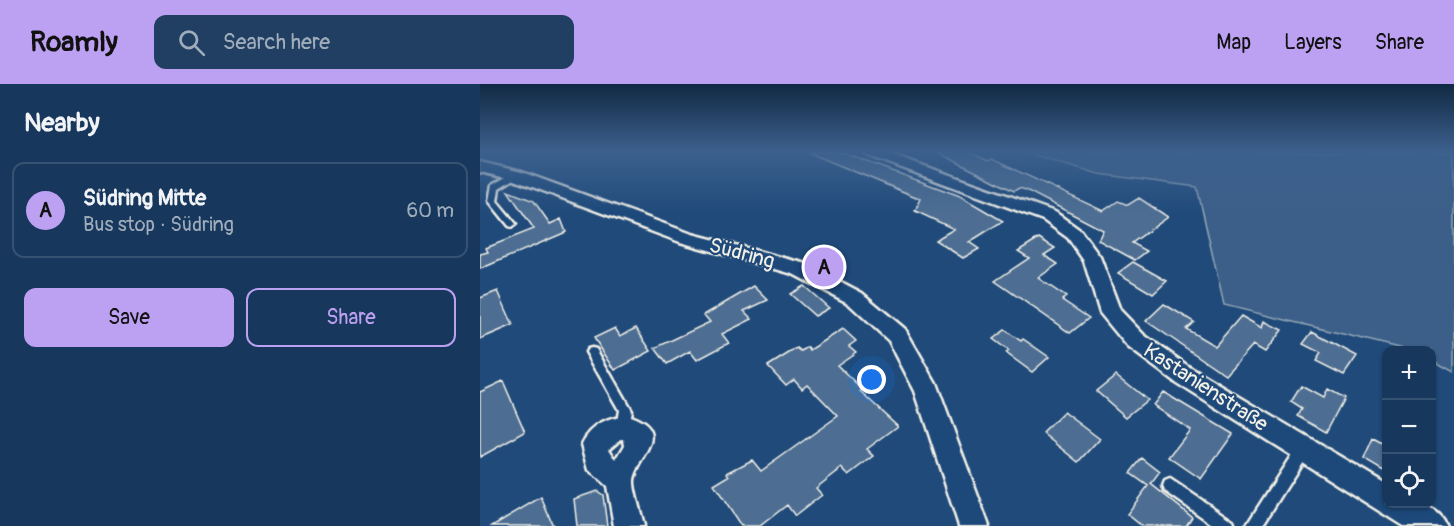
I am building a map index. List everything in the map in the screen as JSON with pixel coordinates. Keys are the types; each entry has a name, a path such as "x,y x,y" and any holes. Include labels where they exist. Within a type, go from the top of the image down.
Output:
{"street":[{"name":"Südring","path":"505,173 686,238 800,269 855,298 897,335 927,390 974,526"},
{"name":"Kastanienstraße","path":"929,173 1049,216 1074,234 1093,261 1111,313 1136,341 1183,375 1382,497"},
{"path":"622,428 630,427 637,433 638,447 620,479 629,526"},
{"path":"1401,508 1431,526"}],"lane":[{"path":"512,224 493,201 493,194 495,187 516,175"},
{"path":"592,351 625,410 622,428"},
{"path":"1254,526 1303,448"},
{"path":"1170,486 1228,526"}],"shaded area":[{"path":"1094,173 1454,173 1454,372 1436,362 1436,346 1392,346 1224,305 1197,187"}],"building":[{"path":"857,173 897,173 960,196 1003,221 969,242 979,249 963,258 935,240 954,229 915,211 921,199"},
{"path":"978,173 1021,173 1103,211 1118,201 1128,205 1139,198 1168,217 1132,243 1147,251 1135,260 1098,240 1103,230 1026,190 1019,188 1014,191"},
{"path":"508,191 534,201 550,224 561,219 566,232 480,269 480,254 488,252 486,248 534,229"},
{"path":"1039,238 1055,248 1044,255 1058,264 1038,278 1066,297 1062,300 1089,318 1070,333 995,281 1029,258 1018,251"},
{"path":"1133,262 1167,281 1153,294 1118,273"},
{"path":"754,286 768,300 744,311 752,319 722,334 729,343 697,360 690,351 667,364 655,348 710,322 704,315"},
{"path":"804,286 829,308 815,316 790,294"},
{"path":"498,291 513,325 480,339 480,298"},
{"path":"1164,304 1194,322 1186,329 1215,346 1241,316 1262,328 1264,321 1282,330 1265,352 1253,345 1226,375 1146,321"},
{"path":"615,328 620,336 636,328 651,351 615,370 594,338"},
{"path":"843,329 856,341 849,346 856,352 837,365 863,390 861,392 898,426 867,449 874,456 849,475 842,468 816,488 822,495 795,516 787,505 760,526 741,526 714,485 729,476 727,473 752,460 761,471 838,416 807,384 802,388 794,379 786,385 768,366 797,348 801,351 808,347 810,350"},
{"path":"1005,330 1049,357 1032,372 1006,353 1009,351 993,339"},
{"path":"1312,332 1357,356 1344,375 1316,361 1321,353 1303,344"},
{"path":"1116,375 1147,400 1126,417 1096,391"},
{"path":"503,381 525,432 480,457 480,392"},
{"path":"1301,386 1323,398 1327,389 1344,398 1326,432 1298,416 1302,409 1291,402"},
{"path":"1163,392 1233,434 1201,479 1169,457 1190,430 1153,405"},
{"path":"1064,412 1100,439 1079,462 1043,433"},
{"path":"1373,439 1382,444 1382,470 1364,459"},
{"path":"1142,458 1160,472 1151,484 1192,517 1186,526 1142,526 1127,514 1148,486 1130,473"},
{"path":"597,491 603,495 607,526 577,526 574,499"},
{"path":"541,497 553,526 492,526"}],"place":[{"name":"Südring Mitte","path":"824,267"}]}
